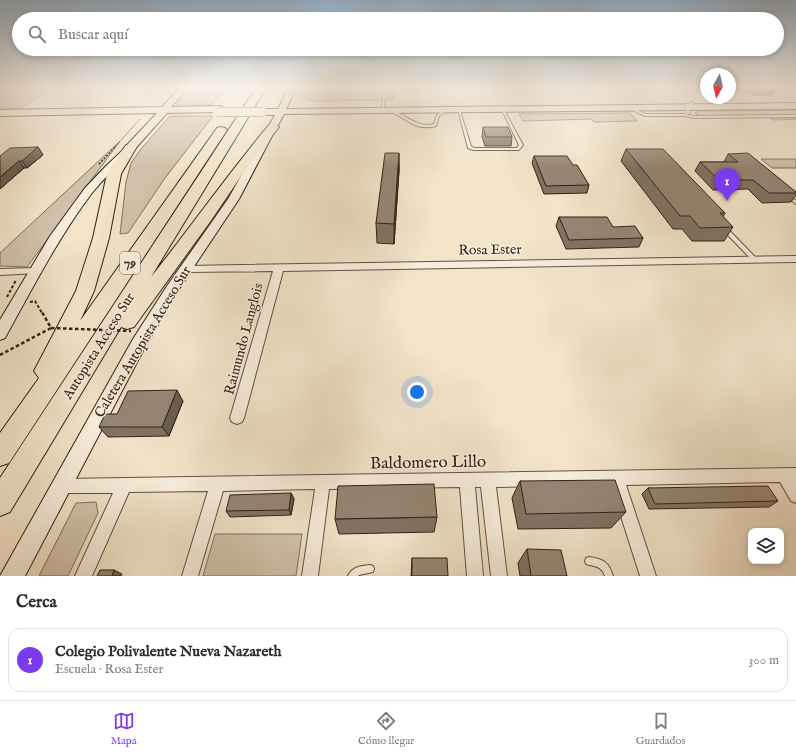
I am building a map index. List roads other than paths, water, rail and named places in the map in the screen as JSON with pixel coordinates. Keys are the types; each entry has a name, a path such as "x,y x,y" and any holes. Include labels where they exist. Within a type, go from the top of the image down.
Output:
{"highway":[{"name":"Autopista Acceso Sur","path":"5,446 231,115"},
{"name":"Autopista Acceso Sur","path":"0,502 244,115"},
{"path":"39,441 274,124"},
{"path":"5,446 70,323 84,291 101,238 114,174 130,148"}],"main road":[{"path":"140,115 148,126"},
{"path":"0,334 62,225 82,197 130,148 158,115"},
{"name":"Caletera Autopista Acceso Sur","path":"12,576 140,343 185,269 233,199 279,115"},
{"path":"274,124 287,115"}],"street":[{"name":"Rosa Ester","path":"185,269 796,259"},
{"name":"Raimundo Langlois","path":"237,418 279,267"},
{"path":"0,272 35,271"},
{"path":"790,475 796,496"},
{"name":"Baldomero Lillo","path":"61,486 790,475"},
{"path":"616,478 648,576"},
{"path":"466,480 475,576"},
{"path":"488,480 499,576"},
{"path":"310,576 323,482"},
{"path":"190,576 218,484"},
{"path":"83,576 124,486"}],"lane":[{"path":"400,115 417,126 424,127 435,125 437,118 441,115"},
{"path":"460,115 469,147 473,149 518,149 521,145 506,115"},
{"path":"693,115 695,117 796,116"},
{"path":"784,193 796,203"},
{"path":"720,222 755,260"},
{"path":"589,561 600,562 604,565 609,576"},
{"path":"352,576 357,570 370,569"}],"place":[{"name":"Colegio Polivalente Nueva Nazareth","path":"727,201"}]}
